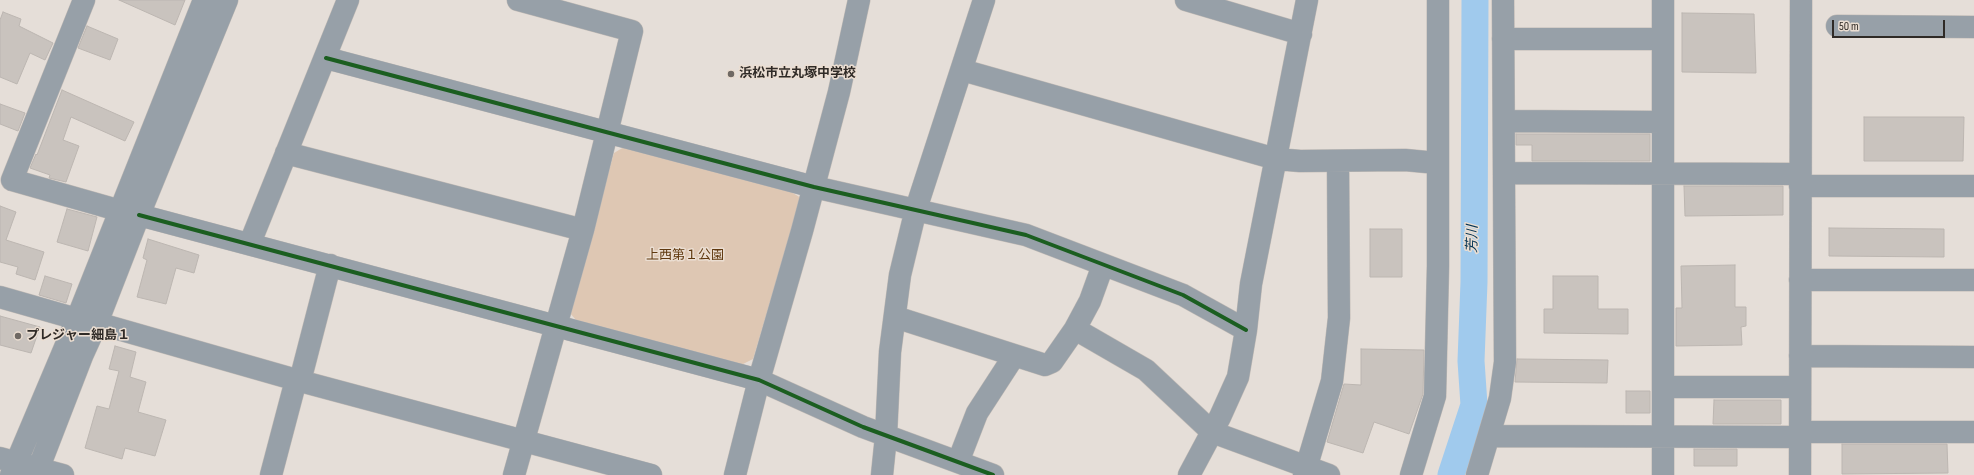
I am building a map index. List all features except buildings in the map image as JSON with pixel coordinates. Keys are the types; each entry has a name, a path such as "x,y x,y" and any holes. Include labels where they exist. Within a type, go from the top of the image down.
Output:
{"street":[{"path":"84,0 6,179 759,380 862,427 994,475"},
{"path":"63,475 9,465 87,321 130,213 204,0"},
{"path":"130,213 227,0"},
{"path":"250,243 326,58 348,0"},
{"path":"514,475 583,230 632,31 518,0"},
{"path":"736,475 759,380 814,187 839,92 859,0"},
{"path":"882,475 886,436 890,352 900,275 916,209 984,0"},
{"path":"1186,0 1301,34"},
{"path":"1189,475 1212,432 1238,377 1246,330 1251,284 1307,0"},
{"path":"1411,475 1435,396 1438,266 1438,0"},
{"path":"1477,475 1500,398 1505,362 1503,0"},
{"path":"1663,0 1663,475"},
{"path":"1800,475 1801,0"},
{"path":"1837,26 1974,28"},
{"path":"1503,39 1663,39"},
{"path":"326,58 608,131 814,187 1026,235 1190,298 1246,330"},
{"path":"962,70 1276,159 1300,161 1405,160 1437,163"},
{"path":"1504,122 1663,122"},
{"path":"286,153 583,230"},
{"path":"1305,471 1332,381 1339,318 1338,161"},
{"path":"1504,173 1663,174 1974,186"},
{"path":"271,475 330,265"},
{"path":"894,317 1039,364 1049,364 1075,329 1090,301 1103,265"},
{"path":"1800,280 1974,280"},
{"path":"0,297 298,381 651,475"},
{"path":"36,471 82,356 87,321"},
{"path":"1075,329 1146,370 1212,432 1305,471 1329,475"},
{"path":"958,462 977,413 1014,356"},
{"path":"1800,356 1974,356"},
{"path":"1663,387 1800,387"},
{"path":"1489,436 1663,436 1974,432"}],"green space":[{"name":"上西第１公園","path":"624,147 788,190 801,198 753,359 741,365 576,320 569,312 614,153"}],"waterway":[{"name":"芳川","path":"1451,475 1474,405 1471,361 1474,282 1475,0"}],"cycle path":[{"path":"326,58 814,187 1026,235 1183,295 1246,330"},
{"path":"139,215 759,380 863,427 993,475"}],"place":[{"name":"浜松市立丸塚中学校","path":"731,74"},
{"name":"プレジャー細島１","path":"18,336"}]}
